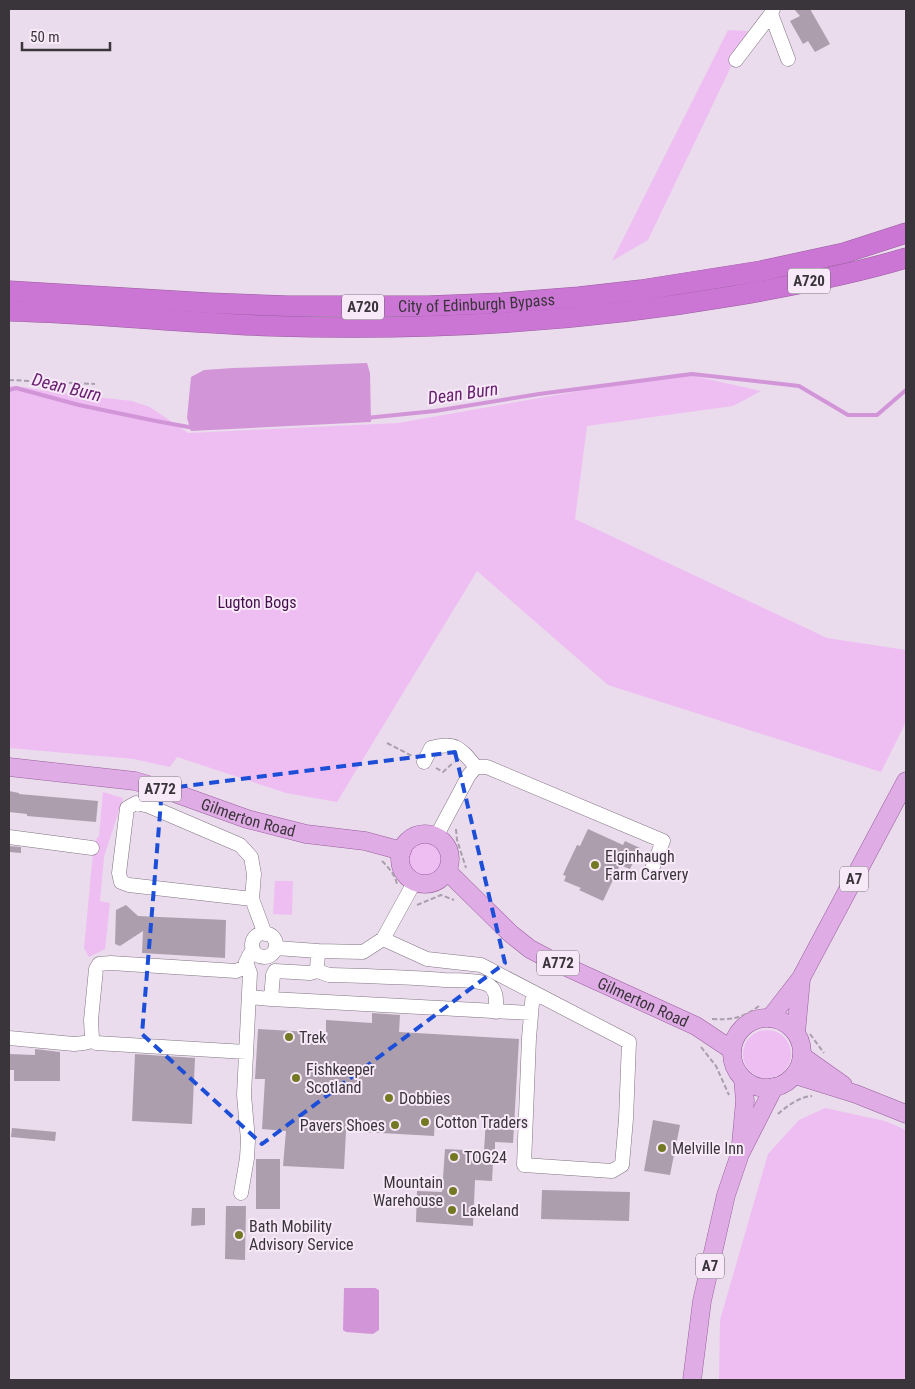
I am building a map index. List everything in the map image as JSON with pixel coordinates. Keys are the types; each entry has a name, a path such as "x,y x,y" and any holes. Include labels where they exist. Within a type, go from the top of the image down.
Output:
{"highway":[{"name":"City of Edinburgh Bypass","path":"9,291 288,306 428,306 502,303 641,290 752,272 844,253 906,233"},
{"name":"City of Edinburgh Bypass","path":"9,311 271,326 393,327 501,323 589,316 710,300 773,289 906,258"}],"main road":[{"name":"Gilmerton Road","path":"9,767 135,781 256,821 306,834 400,844"},
{"name":"A7","path":"766,1012 801,978 906,781"},
{"path":"428,834 443,841 448,848 450,856 447,872 436,881 422,883 409,878 404,872 402,865 400,844 406,844 412,838 428,834"},
{"name":"Gilmerton Road","path":"447,872 511,934 530,949 549,959 701,1022 740,1031"},
{"name":"A7","path":"801,978 803,1034"},
{"path":"766,1012 803,1034 801,1044 802,1056 800,1066 795,1075 785,1083 774,1088 750,1084 743,1078 734,1065 732,1058 732,1050 740,1031 746,1025 762,1019 766,1012"},
{"name":"Gilmerton Road","path":"701,1022 732,1050"},
{"path":"802,1056 856,1094"},
{"path":"795,1075 856,1094 906,1114"},
{"name":"A7","path":"740,1154 745,1101 743,1078"},
{"name":"A7","path":"692,1380 702,1301 726,1195 740,1154 774,1088"}],"street":[{"path":"772,11 788,59"},
{"path":"736,60 772,11"},
{"path":"424,762 431,748 444,745 455,747 465,754 476,767"},
{"path":"462,763 476,767 487,767 663,841 652,869"},
{"path":"436,837 469,774 476,767"},
{"path":"252,899 129,885 121,882 119,873 127,808 136,803 148,806 240,845 251,857 254,874 252,899 265,934"},
{"path":"9,837 92,848"},
{"path":"276,948 363,952 383,940 416,882"},
{"path":"265,934 274,938 276,948 272,954 261,957 255,953 253,946 258,936 265,934"},
{"path":"383,940 427,958 481,965 629,1042 622,1165 612,1171 524,1165 532,992"},
{"path":"317,971 318,951"},
{"path":"242,1193 248,1140 244,1095 250,973 246,962 250,954 255,953"},
{"path":"246,1052 96,1044 92,1039 91,1020 96,969 99,964 236,971 247,965"},
{"path":"271,999 275,971 310,973 317,971 329,975 434,979 488,984 494,990 496,1012"},
{"path":"249,996 271,999 531,1013"},
{"path":"9,1038 74,1044 93,1040"}],"path":[{"path":"9,380 95,384"},
{"path":"400,844 436,822 439,817 456,825 456,840 467,870"},
{"path":"701,1022 766,1012"},
{"path":"803,1034 825,1054"}],"highlighted area":[{"path":"455,752 505,963 262,1144 142,1034 162,789"}],"green space":[{"path":"728,30 748,31 648,240 612,261"},
{"name":"Lugton Bogs","path":"681,373 761,391 733,406 587,426 575,519 827,638 906,650 906,722 881,772 608,685 477,571 337,802 286,793 177,757 170,767 134,759 9,748 9,386 132,401 150,407 188,433 398,423"},
{"path":"103,792 123,798 104,857 100,901 110,903 105,949 89,957 84,948 94,842 99,836"},
{"path":"425,842 432,843 437,847 441,852 441,866 437,871 432,875 425,876 418,875 413,871 409,866 408,859 409,852 413,847 418,843"},
{"path":"275,881 293,881 292,915 273,914"},
{"path":"762,1030 772,1030 781,1034 787,1040 790,1045 790,1063 781,1074 772,1078 762,1078 753,1074 747,1068 743,1059 743,1049 747,1040 753,1034"},
{"path":"825,1108 885,1121 906,1130 906,1380 719,1380 720,1320 768,1154 799,1120"}],"shaded area":[{"path":"367,363 370,373 371,422 191,431 187,418 191,377 204,370"},
{"path":"344,1288 375,1288 379,1290 379,1330 373,1334 346,1332 343,1330"}],"building":[{"path":"794,9 810,9 830,44 815,52 808,41 803,44 790,21 800,16"},
{"path":"9,791 19,794 98,801 96,822 27,816 27,814 9,812"},
{"name":"Elginhaugh Farm Carvery","path":"588,829 623,845 625,841 640,848 630,869 620,865 603,901 579,890 581,888 564,881 566,876 563,875 567,866 577,845 580,846"},
{"path":"9,846 21,847 21,853 9,852"},
{"path":"126,905 138,916 226,920 225,958 142,953 143,931 120,946 115,944 116,910"},
{"name":"Dobbies","path":"372,1013 400,1015 399,1032 519,1039 513,1143 495,1142 495,1163 493,1163 492,1181 475,1180 473,1226 416,1222 417,1191 442,1192 445,1149 484,1151 486,1119 435,1116 434,1136 346,1131 344,1169 283,1166 286,1131 262,1129 265,1079 255,1079 258,1029 326,1033 326,1020 372,1023"},
{"path":"35,1049 60,1052 60,1081 14,1081 14,1070 9,1070 9,1054 35,1055"},
{"path":"135,1054 195,1058 192,1124 132,1121"},
{"name":"Melville Inn","path":"653,1120 680,1125 670,1175 644,1171"},
{"path":"12,1128 56,1132 55,1141 11,1137"},
{"path":"256,1159 280,1159 280,1209 256,1209"},
{"path":"542,1190 630,1192 629,1221 541,1219"},
{"path":"226,1206 246,1206 245,1260 225,1259"},
{"path":"192,1208 205,1208 205,1225 191,1226"}],"waterway":[{"name":"Dean Burn","path":"366,418 435,411 539,394 692,374 799,386 848,415 877,415 906,390"},
{"name":"Dean Burn","path":"9,390 16,388 79,405 194,428"}],"place":[{"name":"Elginhaugh Farm Carvery","path":"595,865"},
{"name":"Trek","path":"289,1037"},
{"name":"Fishkeeper Scotland","path":"296,1078"},
{"name":"Dobbies","path":"389,1098"},
{"name":"Cotton Traders","path":"425,1122"},
{"name":"Pavers Shoes","path":"395,1125"},
{"name":"Melville Inn","path":"662,1148"},
{"name":"TOG24","path":"454,1157"},
{"name":"Mountain Warehouse","path":"453,1191"},
{"name":"Lakeland","path":"452,1210"},
{"name":"Bath Mobility Advisory Service","path":"239,1235"}]}
